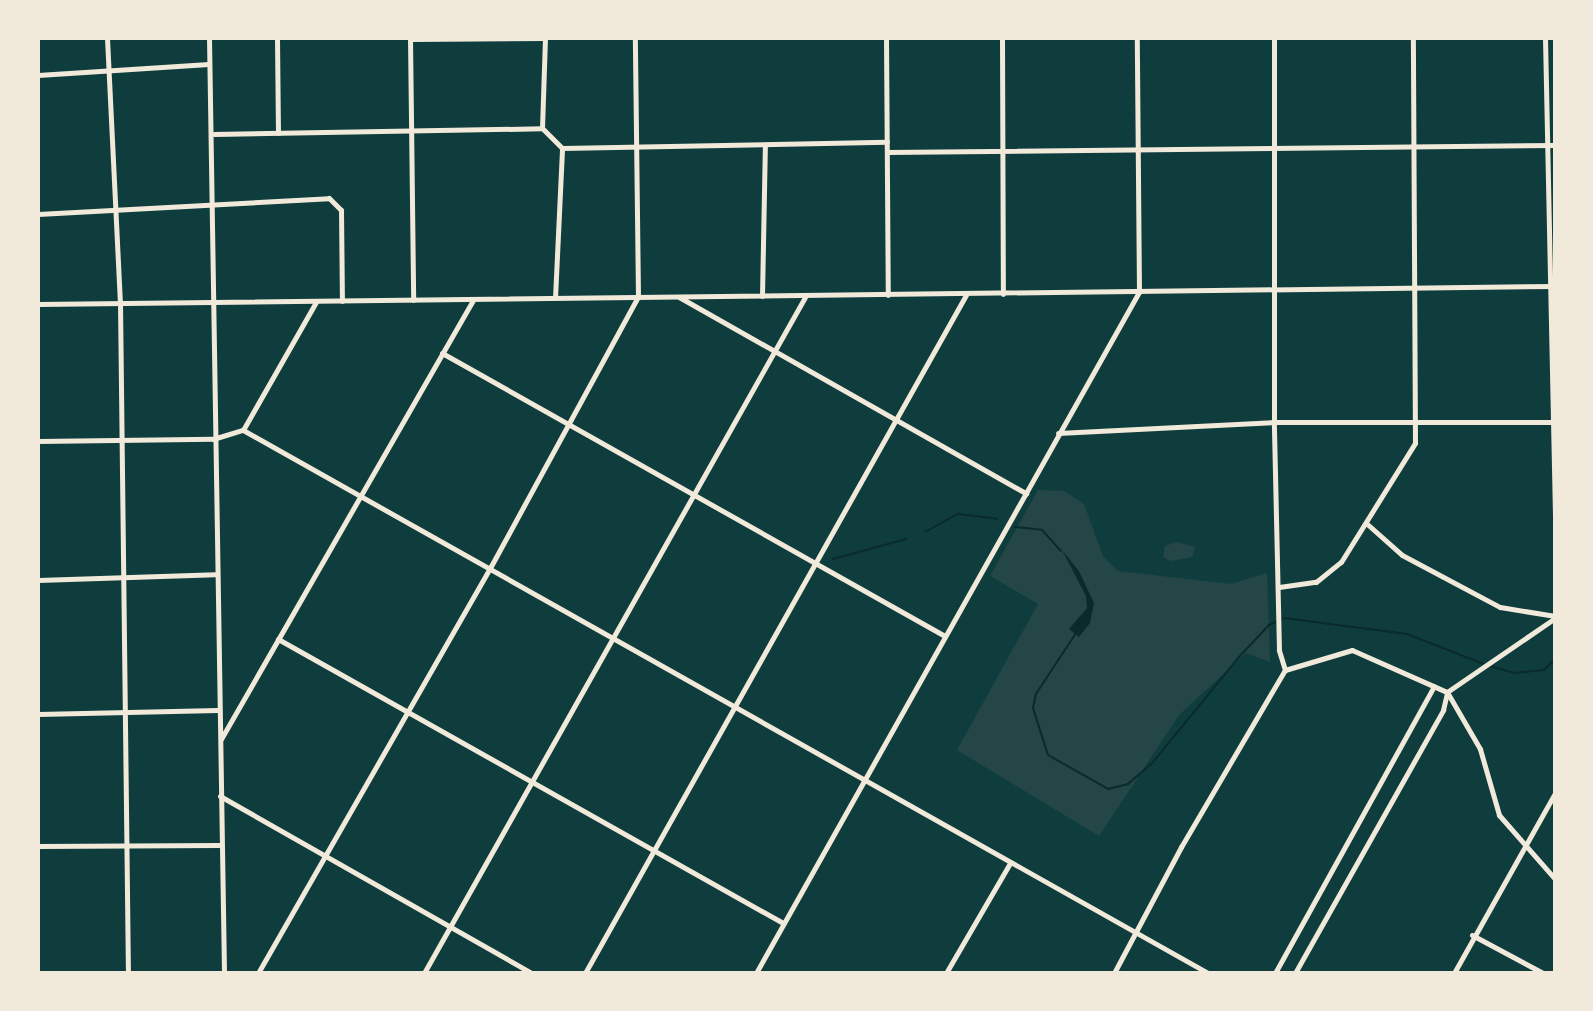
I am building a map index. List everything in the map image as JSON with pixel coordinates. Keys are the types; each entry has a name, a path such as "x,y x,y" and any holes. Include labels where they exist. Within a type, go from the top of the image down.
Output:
{"street":[{"path":"107,38 120,303 127,712 124,844 128,973"},
{"path":"209,38 214,134 211,301 219,845 224,973"},
{"path":"277,38 278,133"},
{"path":"413,300 415,131 410,39 545,38 542,128"},
{"path":"258,973 321,855 490,568 638,297 635,38"},
{"path":"886,38 888,295"},
{"path":"1002,38 1003,294"},
{"path":"756,973 943,635 1139,292 1137,38"},
{"path":"1274,38 1278,289 1274,422 1279,650 1285,670"},
{"path":"1278,587 1316,582 1341,562 1415,443 1413,38"},
{"path":"1545,38 1555,536"},
{"path":"38,75 209,64"},
{"path":"214,134 542,128 562,148 887,142"},
{"path":"887,152 1555,145"},
{"path":"762,296 765,146"},
{"path":"555,298 562,148"},
{"path":"38,214 212,202 329,198 341,210 342,301"},
{"path":"38,304 1552,286"},
{"path":"585,973 966,294"},
{"path":"424,973 532,780 616,639 691,496 805,296"},
{"path":"679,297 1026,493"},
{"path":"219,742 473,299"},
{"path":"38,441 213,439 243,430 316,301"},
{"path":"442,353 691,496 943,635"},
{"path":"1058,433 1274,422 1552,422"},
{"path":"243,430 1208,973"},
{"path":"1366,523 1402,555 1500,607 1555,617"},
{"path":"38,580 215,574"},
{"path":"1295,973 1443,710 1447,692 1555,617"},
{"path":"278,639 783,923"},
{"path":"1114,973 1181,847 1285,670 1352,650 1447,692 1480,749 1499,815 1522,845 1555,879"},
{"path":"1275,973 1434,686"},
{"path":"38,714 218,710"},
{"path":"1454,973 1522,845 1555,793"},
{"path":"219,796 532,973"},
{"path":"38,846 219,845"},
{"path":"946,973 1010,863"},
{"path":"1472,935 1543,973"}],"shaded area":[{"path":"1038,490 1064,491 1084,504 1103,556 1118,571 1231,584 1267,573 1270,662 1246,653 1179,715 1099,836 957,750 1038,604 990,576"},
{"path":"1177,542 1195,547 1192,557 1171,561 1163,557 1165,546"},
{"path":"1062,550 1079,571 1094,603 1090,623 1079,637 1069,629 1087,608 1086,596"}],"waterway":[{"path":"925,532 958,514 997,519"},
{"path":"1015,527 1042,530 1061,551"},
{"path":"833,559 906,539"},
{"path":"1076,633 1036,694 1033,708 1048,755 1108,789 1128,784 1153,762 1238,658 1269,625 1284,618 1407,634 1484,664"},
{"path":"1490,666 1515,673 1544,670 1555,659"}]}
